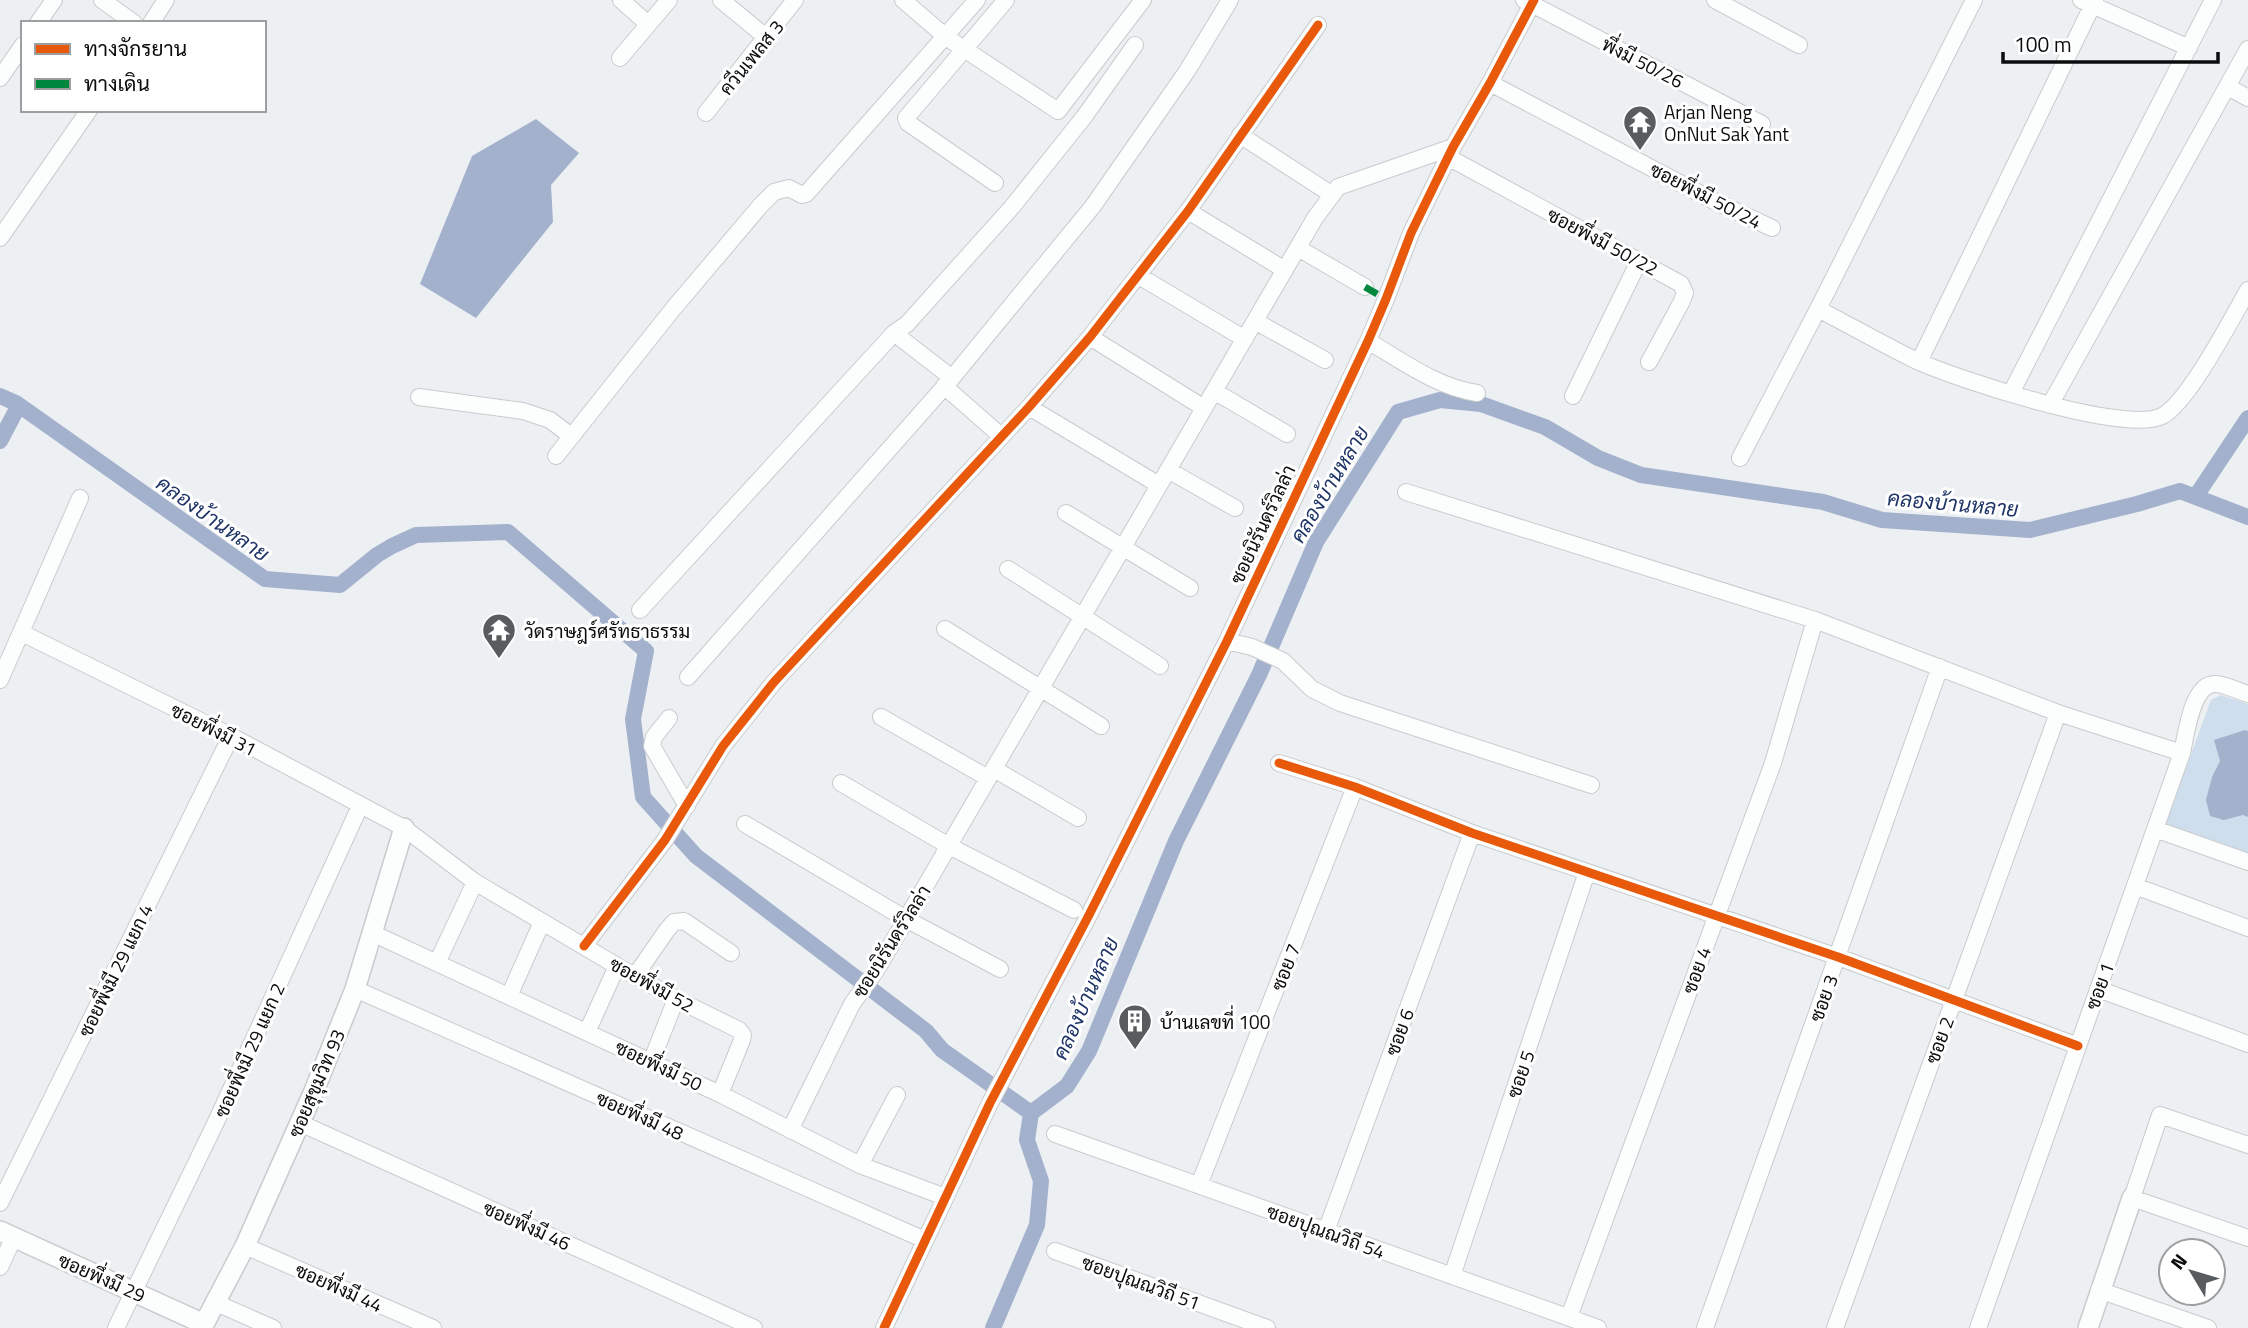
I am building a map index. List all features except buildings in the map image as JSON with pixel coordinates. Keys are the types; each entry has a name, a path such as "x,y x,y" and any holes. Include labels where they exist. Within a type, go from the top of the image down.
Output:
{"street":[{"path":"39,21 54,0"},
{"path":"102,0 131,21"},
{"path":"152,21 166,0"},
{"path":"621,0 648,24"},
{"path":"620,58 669,0"},
{"path":"721,0 767,38"},
{"name":"ควีนเพลส 3","path":"706,113 796,0"},
{"path":"903,0 946,37 1058,111 1143,0"},
{"path":"556,456 673,309 761,205 774,192 789,188 802,195 806,194 977,0"},
{"path":"995,183 908,123 906,118 1006,0"},
{"path":"688,677 948,382 1093,206 1188,71 1230,0"},
{"path":"1716,0 1799,45"},
{"path":"1740,458 1974,0"},
{"path":"2011,393 2213,0"},
{"name":"ซอยนิรันดร์วิลล่า","path":"884,1328 990,1102 1089,915 1227,641 1368,341 1411,233 1450,152 1490,83 1530,1"},
{"name":"พึ่งมี 50/26","path":"1530,1 1762,124"},
{"path":"1919,362 2089,2 2189,48"},
{"path":"584,946 665,840 723,746 774,682 1029,407 1090,337 1188,211 1318,25"},
{"path":"640,610 894,332 908,324 1012,207 1084,117 1135,45"},
{"path":"0,78 21,48"},
{"path":"2050,405 2248,49"},
{"name":"ซอยพึ่งมี 50/24","path":"1490,83 1712,200 1772,228"},
{"path":"2228,87 2248,98"},
{"path":"0,238 88,112"},
{"path":"1240,135 1331,194 1338,187 1450,152"},
{"name":"ซอยพึ่งมี 50/22","path":"1450,152 1681,284 1685,293 1649,362"},
{"name":"ซอยนิรันดร์วิลล่า","path":"790,1130 852,1004 877,969 1331,194"},
{"path":"1188,211 1285,270"},
{"path":"1298,248 1365,287"},
{"path":"1573,396 1639,261"},
{"path":"1139,275 1245,339"},
{"path":"1818,309 1919,362 2050,405 2128,421 2162,416 2178,404 2222,336 2248,289"},
{"path":"1255,321 1325,360"},
{"path":"894,332 1002,436"},
{"path":"1090,337 1204,408"},
{"path":"1368,341 1430,377 1477,393"},
{"path":"1214,391 1287,434"},
{"path":"419,397 523,411 550,420 572,436"},
{"path":"1029,407 1159,485"},
{"path":"1168,470 1235,508"},
{"path":"1406,492 1815,620 2058,713 2182,753"},
{"path":"0,680 80,498"},
{"path":"1066,513 1190,588"},
{"path":"1008,569 1160,666"},
{"name":"ซอย 4","path":"1569,1317 1773,763 1815,620"},
{"path":"945,629 1101,726"},
{"name":"ซอยพึ่งมี 31","path":"22,633 231,736 404,828"},
{"path":"1227,641 1252,647 1283,662 1312,689 1340,703 1591,785"},
{"name":"ซอย 3","path":"1705,1328 1940,667"},
{"name":"ซอย 1","path":"1978,1328 2182,753 2195,700 2208,685 2218,684 2248,694"},
{"name":"ซอย 2","path":"1835,1328 2058,713"},
{"path":"881,717 1078,818"},
{"path":"669,718 654,737 652,746 687,806"},
{"name":"ซอยพึ่งมี 29 แยก 4","path":"0,1203 231,736"},
{"path":"1279,763 1355,787 1472,833 1838,957 2078,1046"},
{"path":"841,783 949,846 1074,910"},
{"name":"ซอย 7","path":"1199,1185 1355,787"},
{"name":"ซอยพึ่งมี 29 แยก 2","path":"116,1328 216,1122 360,806"},
{"path":"745,824 906,919 1000,970"},
{"name":"ซอยพึ่งมี 52","path":"404,828 475,882 617,966 739,1030 743,1035 720,1094"},
{"name":"ซอยสุขุมวิท 93","path":"203,1326 245,1246 300,1123 355,989 404,828"},
{"path":"2155,829 2248,862"},
{"name":"ซอย 6","path":"1326,1231 1472,833"},
{"name":"ซอย 5","path":"1452,1276 1587,872"},
{"path":"437,963 475,882"},
{"path":"2135,886 2248,928"},
{"path":"509,996 542,922"},
{"path":"635,976 674,922 684,922 731,953"},
{"name":"ซอยพึ่งมี 50","path":"372,933 720,1094 860,1165 945,1197"},
{"path":"587,1032 617,966"},
{"name":"ซอยพึ่งมี 48","path":"355,989 925,1240"},
{"path":"2098,989 2248,1044"},
{"path":"651,1062 676,999"},
{"path":"860,1165 897,1095"},
{"path":"2088,1328 2160,1115 2248,1145"},
{"name":"ซอยพึ่งมี 46","path":"300,1123 754,1328"},
{"name":"ซอยปุณณวิถี 54","path":"1055,1134 1598,1328"},
{"path":"2132,1198 2248,1238"},
{"path":"0,1267 7,1234"},
{"name":"ซอยพึ่งมี 29","path":"7,1234 203,1326"},
{"name":"ซอยพึ่งมี 44","path":"245,1246 433,1328"},
{"name":"ซอยปุณณวิถี 51","path":"1055,1251 1267,1328"},
{"path":"2099,1290 2208,1328"},
{"path":"214,1302 272,1328"}],"shaded area":[{"path":"2221,695 2248,704 2248,854 2165,825 2211,700"}],"water":[{"path":"536,119 579,153 551,185 553,222 476,318 420,284 472,156"},
{"path":"2248,731 2248,817 2243,815 2224,820 2210,816 2206,800 2212,777 2220,761 2214,740"}],"waterway":[{"name":"คลองบ้านหลาย","path":"0,396 16,403 265,579 340,585 377,555 416,535 508,532 646,651 633,719 643,797 696,856 926,1031 942,1050 1031,1113 1067,1086 1089,1051 1176,841 1259,675 1316,542 1398,412 1440,400 1481,404 1545,427 1598,458 1641,475 1823,502 1882,520 2030,530 2180,491 2248,517"},
{"path":"0,441 19,405"},
{"path":"2196,496 2248,418"},
{"path":"993,1328 1037,1225 1041,1181 1027,1140 1031,1113"}],"marked path":[{"path":"1365,287 1386,299"}],"cycle path":[{"path":"884,1328 990,1103 1089,915 1227,641 1368,341 1411,233 1453,147 1534,0"},
{"path":"584,946 665,840 723,746 774,682 1029,407 1090,337 1188,211 1318,25"},
{"path":"1279,763 1355,787 1472,833 1838,957 2078,1046"}],"place":[{"name":"Arjan Neng OnNut Sak Yant","path":"1640,152"},
{"name":"วัดราษฎร์ศรัทธาธรรม","path":"499,660"},
{"name":"บ้านเลขที่ 100","path":"1135,1051"}]}
